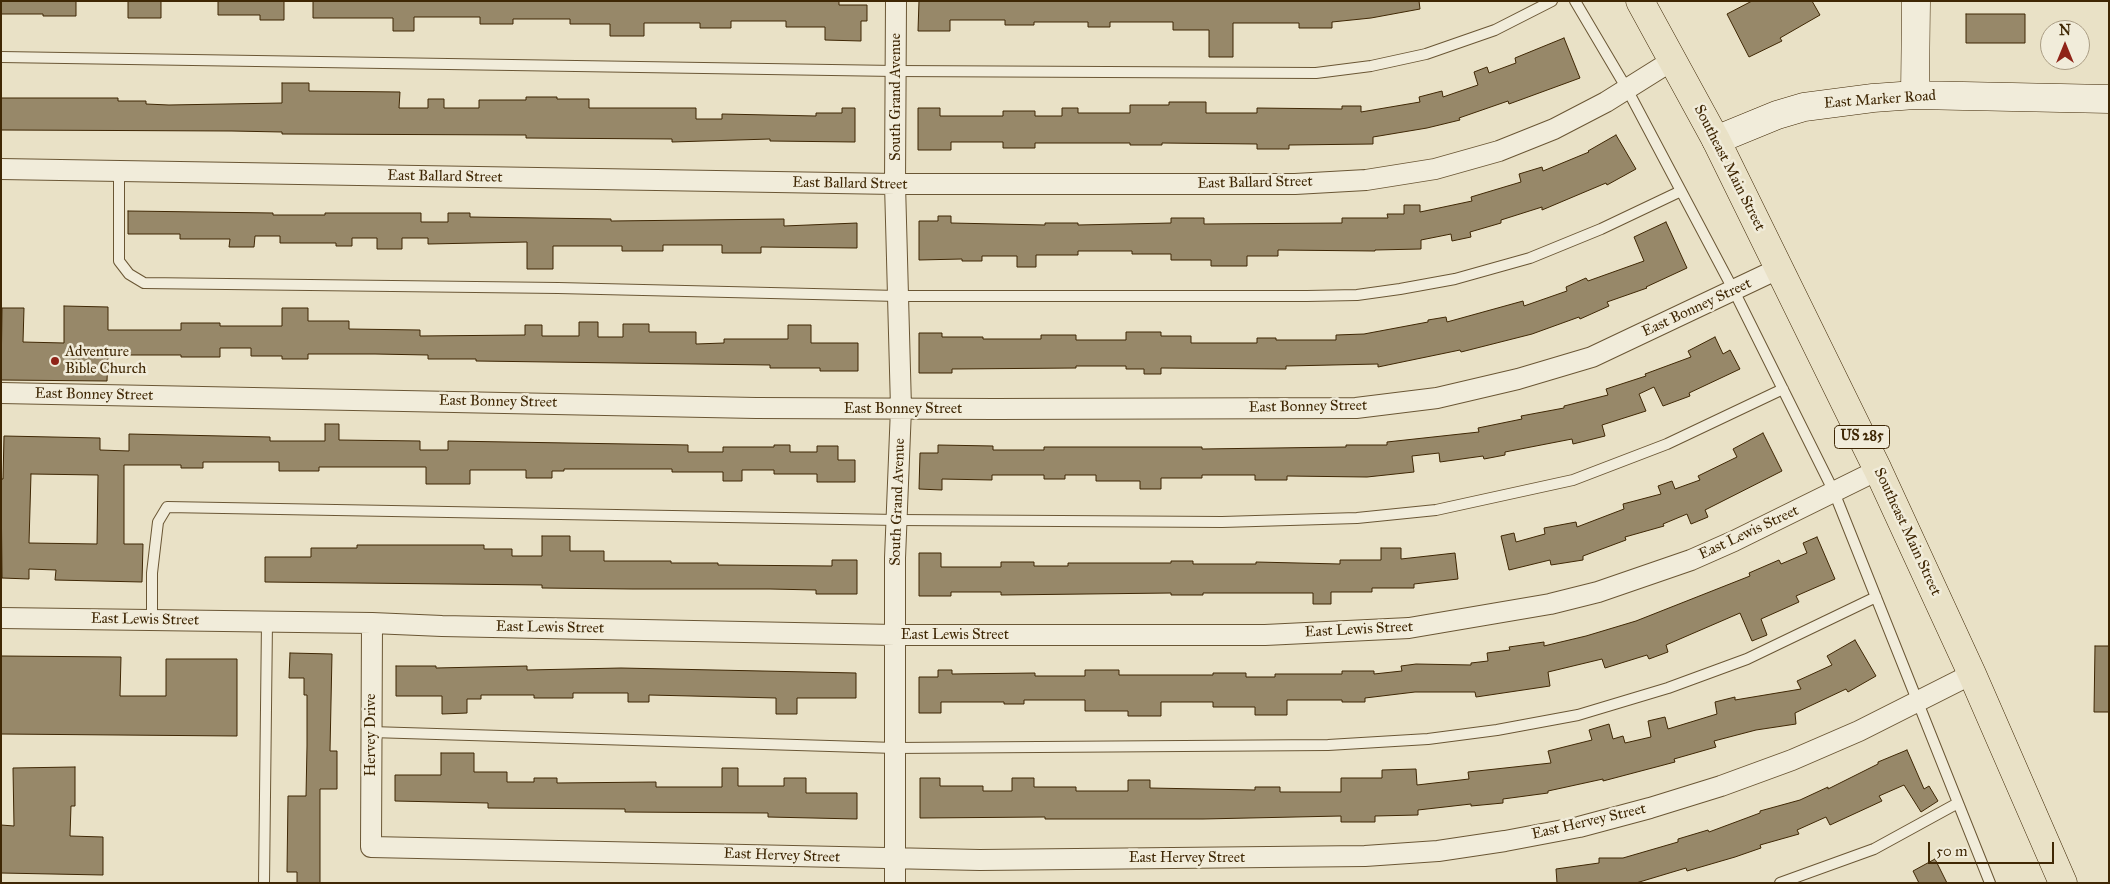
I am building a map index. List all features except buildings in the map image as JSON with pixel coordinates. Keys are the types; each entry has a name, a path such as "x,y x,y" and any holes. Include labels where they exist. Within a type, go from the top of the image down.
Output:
{"main road":[{"name":"Southeast Main Street","path":"1640,1 1716,140 1878,470 1972,674 2064,883"}],"street":[{"name":"South Grand Avenue","path":"895,883 895,635 901,408 896,184 896,1"},
{"path":"1915,95 1916,1"},
{"name":"East Ballard Street","path":"1,169 896,184 1295,184 1366,180 1436,169 1499,151 1554,129 1606,102 1673,60"},
{"name":"East Marker Road","path":"1716,140 1777,115 1834,102 1915,95 2109,99"},
{"name":"East Bonney Street","path":"1,393 756,408 1356,408 1437,398 1518,379 1592,357 1780,268"},
{"name":"East Lewis Street","path":"1,618 372,623 895,635 1314,634 1409,628 1456,622 1550,604 1607,589 1691,560 1734,541 1878,470"},
{"name":"Hervey Drive","path":"370,847 372,623"},
{"name":"East Hervey Street","path":"370,847 980,860 1365,856 1438,851 1579,827 1721,786 1842,738 1972,674"}],"lane":[{"path":"1,57 896,71 1316,73 1371,66 1426,54 1495,30 1552,1"},
{"path":"1575,1 1627,89 1734,291 1834,492 1990,883"},
{"path":"119,170 119,261 129,274 144,283 558,288 898,296 1358,295 1455,278 1530,258 1601,229 1681,191"},
{"path":"152,620 152,574 158,522 167,507 897,520 1222,522 1358,518 1436,510 1573,480 1667,444 1783,389"},
{"path":"372,732 895,748 1328,745 1428,739 1498,730 1578,715 1668,688 1747,659 1876,597"},
{"path":"264,883 267,622"},
{"path":"1780,883 1874,849 1958,803"}],"place":[{"name":"Adventure Bible Church","path":"55,361"}]}
